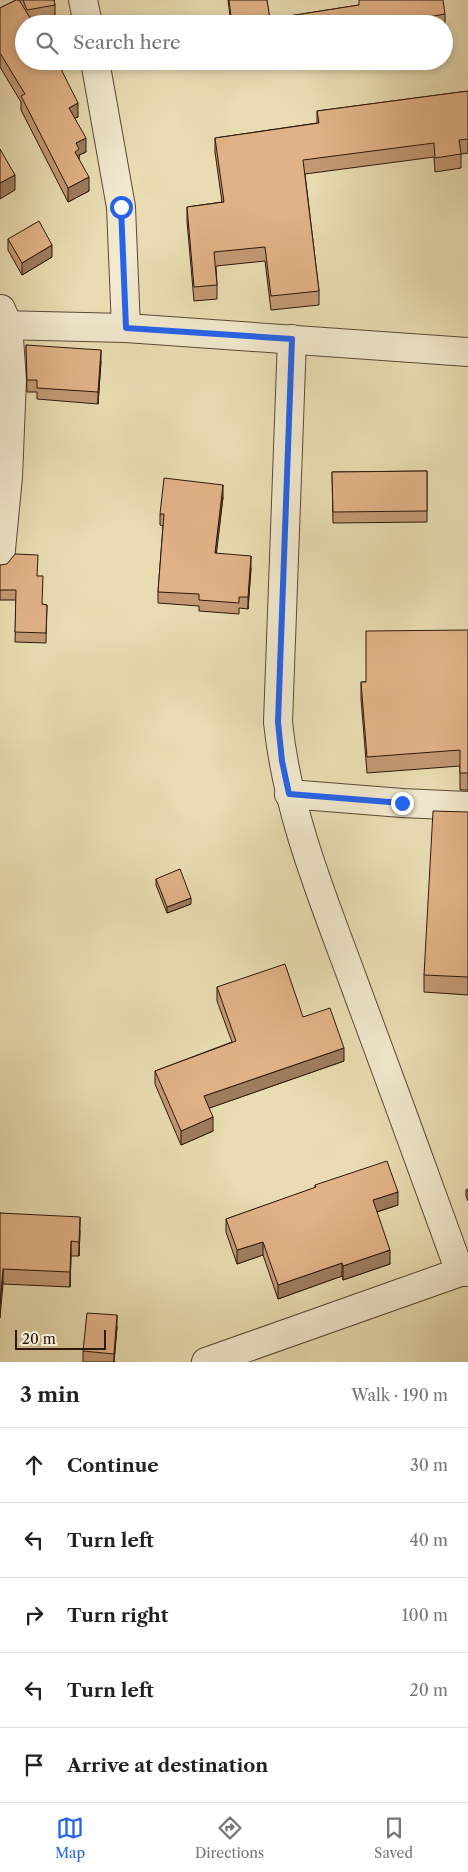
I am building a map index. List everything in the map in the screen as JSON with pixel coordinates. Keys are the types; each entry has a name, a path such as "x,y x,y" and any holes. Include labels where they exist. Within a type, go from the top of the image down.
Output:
{"street":[{"path":"84,0 86,15"},
{"path":"97,70 121,207 126,328"},
{"path":"0,560 8,477 12,380 3,319 468,352"},
{"path":"206,1362 464,1272 318,884 289,794 282,761 278,722 292,339"},
{"path":"289,794 468,806"}],"building":[{"path":"19,0 28,15 15,15 15,70 62,70 78,103 69,108 86,138 76,143 79,149 75,152 89,177 68,188 21,96 25,94 0,53 0,8"},
{"path":"23,0 54,0 55,5 27,10"},
{"path":"229,0 267,0 269,15 231,15"},
{"path":"359,0 443,0 445,14 295,15 359,5"},
{"path":"468,91 468,139 459,140 461,154 435,158 434,143 303,160 319,291 271,296 265,247 214,252 217,285 194,287 187,207 224,202 215,138 319,123 317,111"},
{"path":"0,149 15,175 0,183"},
{"path":"39,221 52,245 22,263 8,239"},
{"path":"26,345 101,350 98,392 37,388 37,380 27,380"},
{"path":"427,471 427,511 333,512 332,472"},
{"path":"164,478 223,485 215,553 251,556 248,597 239,597 239,603 199,600 199,594 158,592 164,514 160,514"},
{"path":"15,554 38,555 37,576 43,576 42,604 47,605 46,633 15,632 16,590 0,590 0,565 7,564"},
{"path":"468,630 468,773 460,773 460,750 367,757 361,682 366,682 366,631"},
{"path":"433,811 468,812 468,977 424,975"},
{"path":"180,869 191,898 167,907 156,879"},
{"path":"285,964 303,1017 330,1008 344,1048 204,1096 213,1117 181,1131 155,1071 236,1041 217,987"},
{"path":"387,1161 398,1192 373,1200 390,1250 343,1266 342,1263 278,1285 263,1242 237,1250 226,1219 316,1187 315,1185"},
{"path":"0,1213 80,1217 79,1242 71,1241 70,1272 3,1269 0,1304"},
{"path":"87,1313 117,1315 114,1354 83,1351"}],"route":[{"path":"121,207 126,328 292,339 278,722 282,761 289,794 402,803"}]}
